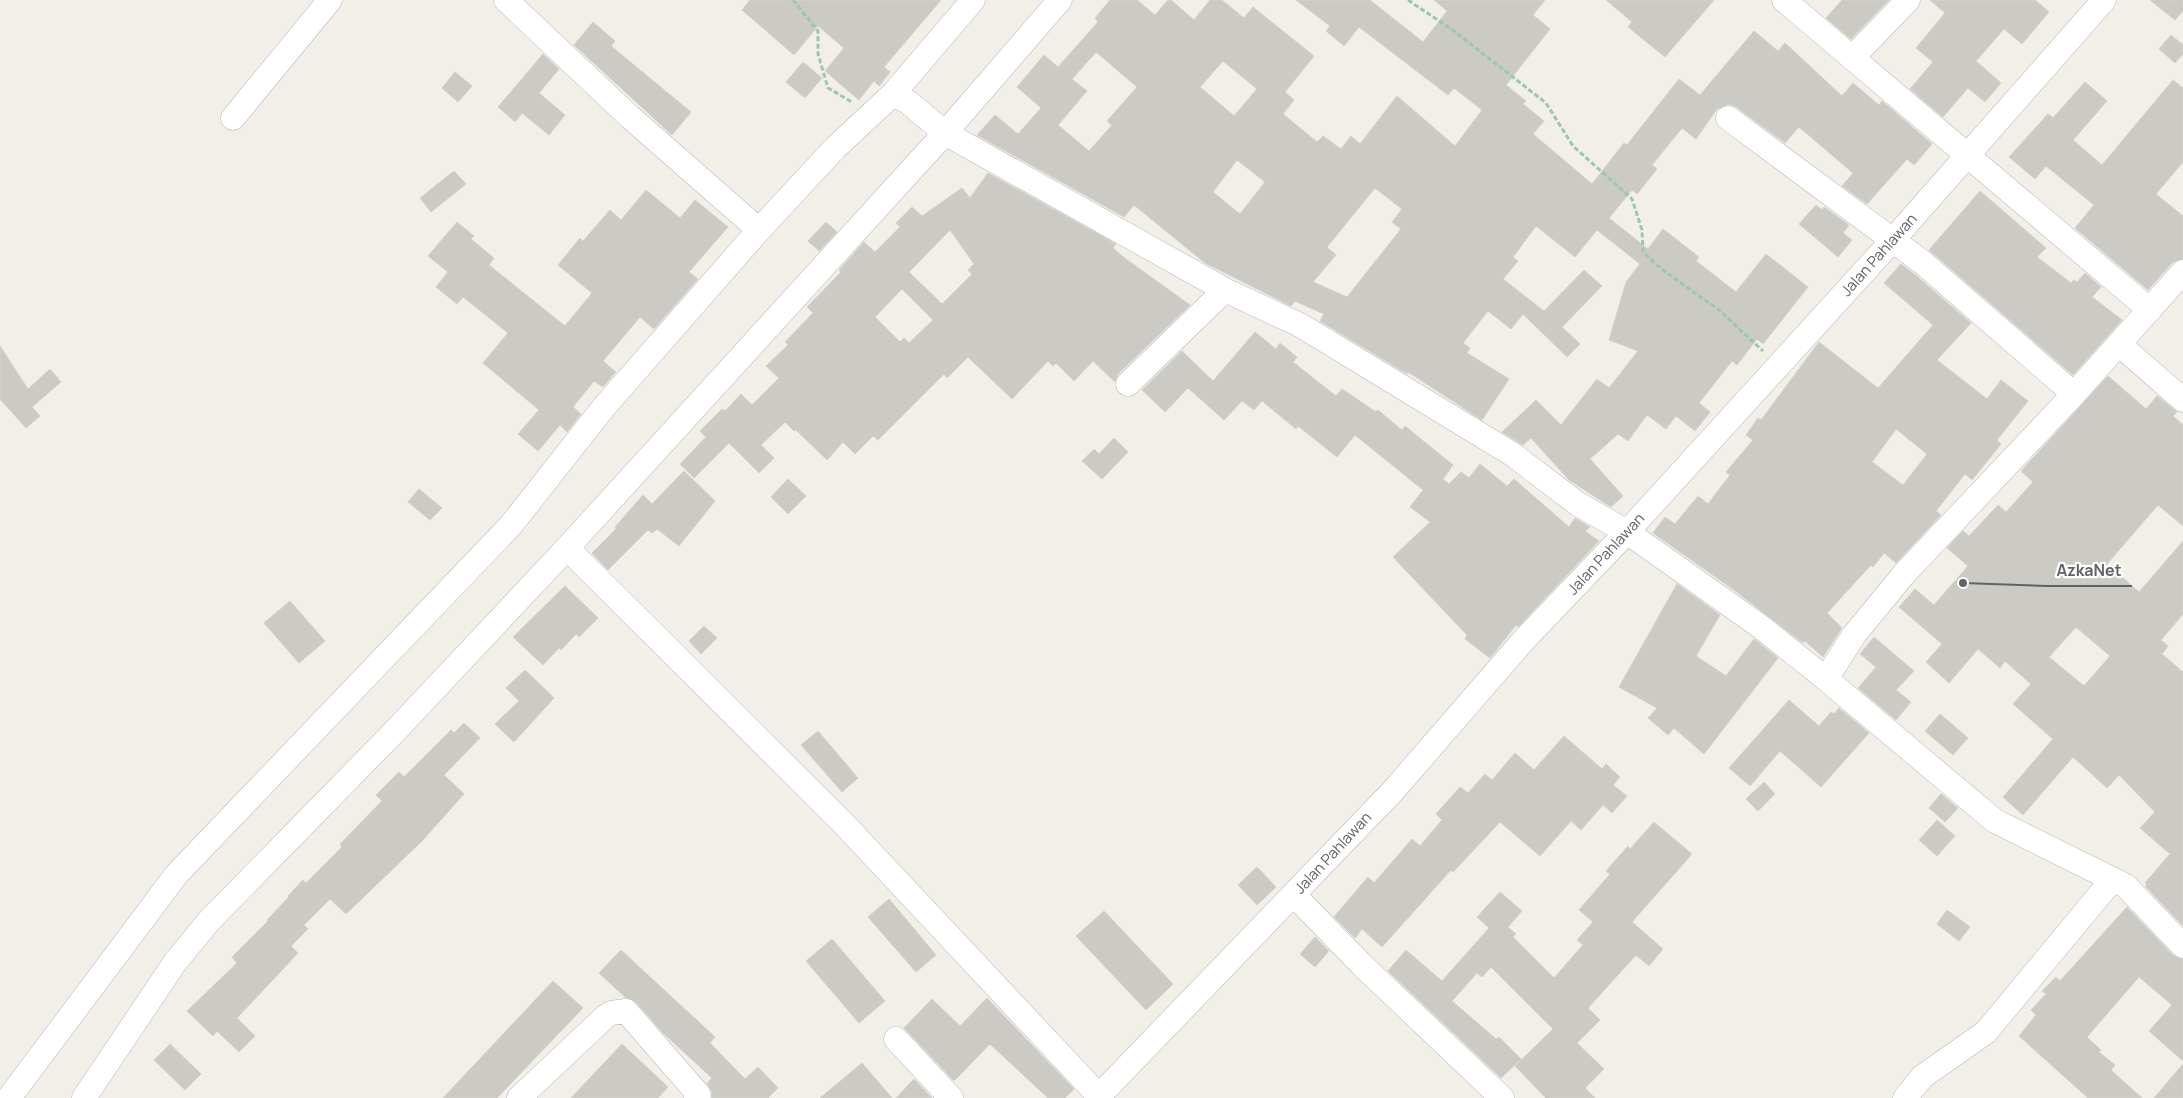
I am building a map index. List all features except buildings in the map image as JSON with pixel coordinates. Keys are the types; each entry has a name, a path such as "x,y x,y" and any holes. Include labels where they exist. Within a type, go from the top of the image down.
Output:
{"street":[{"path":"233,118 330,0"},
{"path":"506,0 630,118 759,230"},
{"path":"9,1098 176,875 511,526 604,407 759,230 835,148 900,98 973,0"},
{"path":"84,1098 176,961 209,921 396,729 567,548 941,130 1060,0"},
{"path":"1784,0 2150,310"},
{"path":"1852,58 1908,0"},
{"name":"Jalan Pahlawan","path":"1098,1097 1392,792 1522,642 1627,532 1892,241 2104,0"},
{"path":"900,98 941,130 1225,290 1300,325 1512,454 1578,504 1627,532 1760,628 1826,679 1995,821 2126,886 2183,946"},
{"path":"1728,118 1922,262 2074,394"},
{"path":"1826,679 1854,635 1904,574 2120,345 2183,272"},
{"path":"1128,384 1225,290"},
{"path":"2120,345 2183,400"},
{"path":"567,548 844,824 1098,1097"},
{"path":"1905,1098 1922,1077 1986,1032 2112,880"},
{"path":"1294,895 1363,966 1502,1098"},
{"path":"519,1098 605,1018 618,1011 626,1011 699,1097"},
{"path":"896,1039 951,1098"}],"path":[{"path":"793,0 818,31 818,54 828,88 854,103"},
{"path":"1408,0 1454,31 1546,103 1573,146 1632,199 1642,230 1643,252 1660,268 1719,310 1778,365"}],"place":[{"name":"AzkaNet","path":"1963,583"}]}
